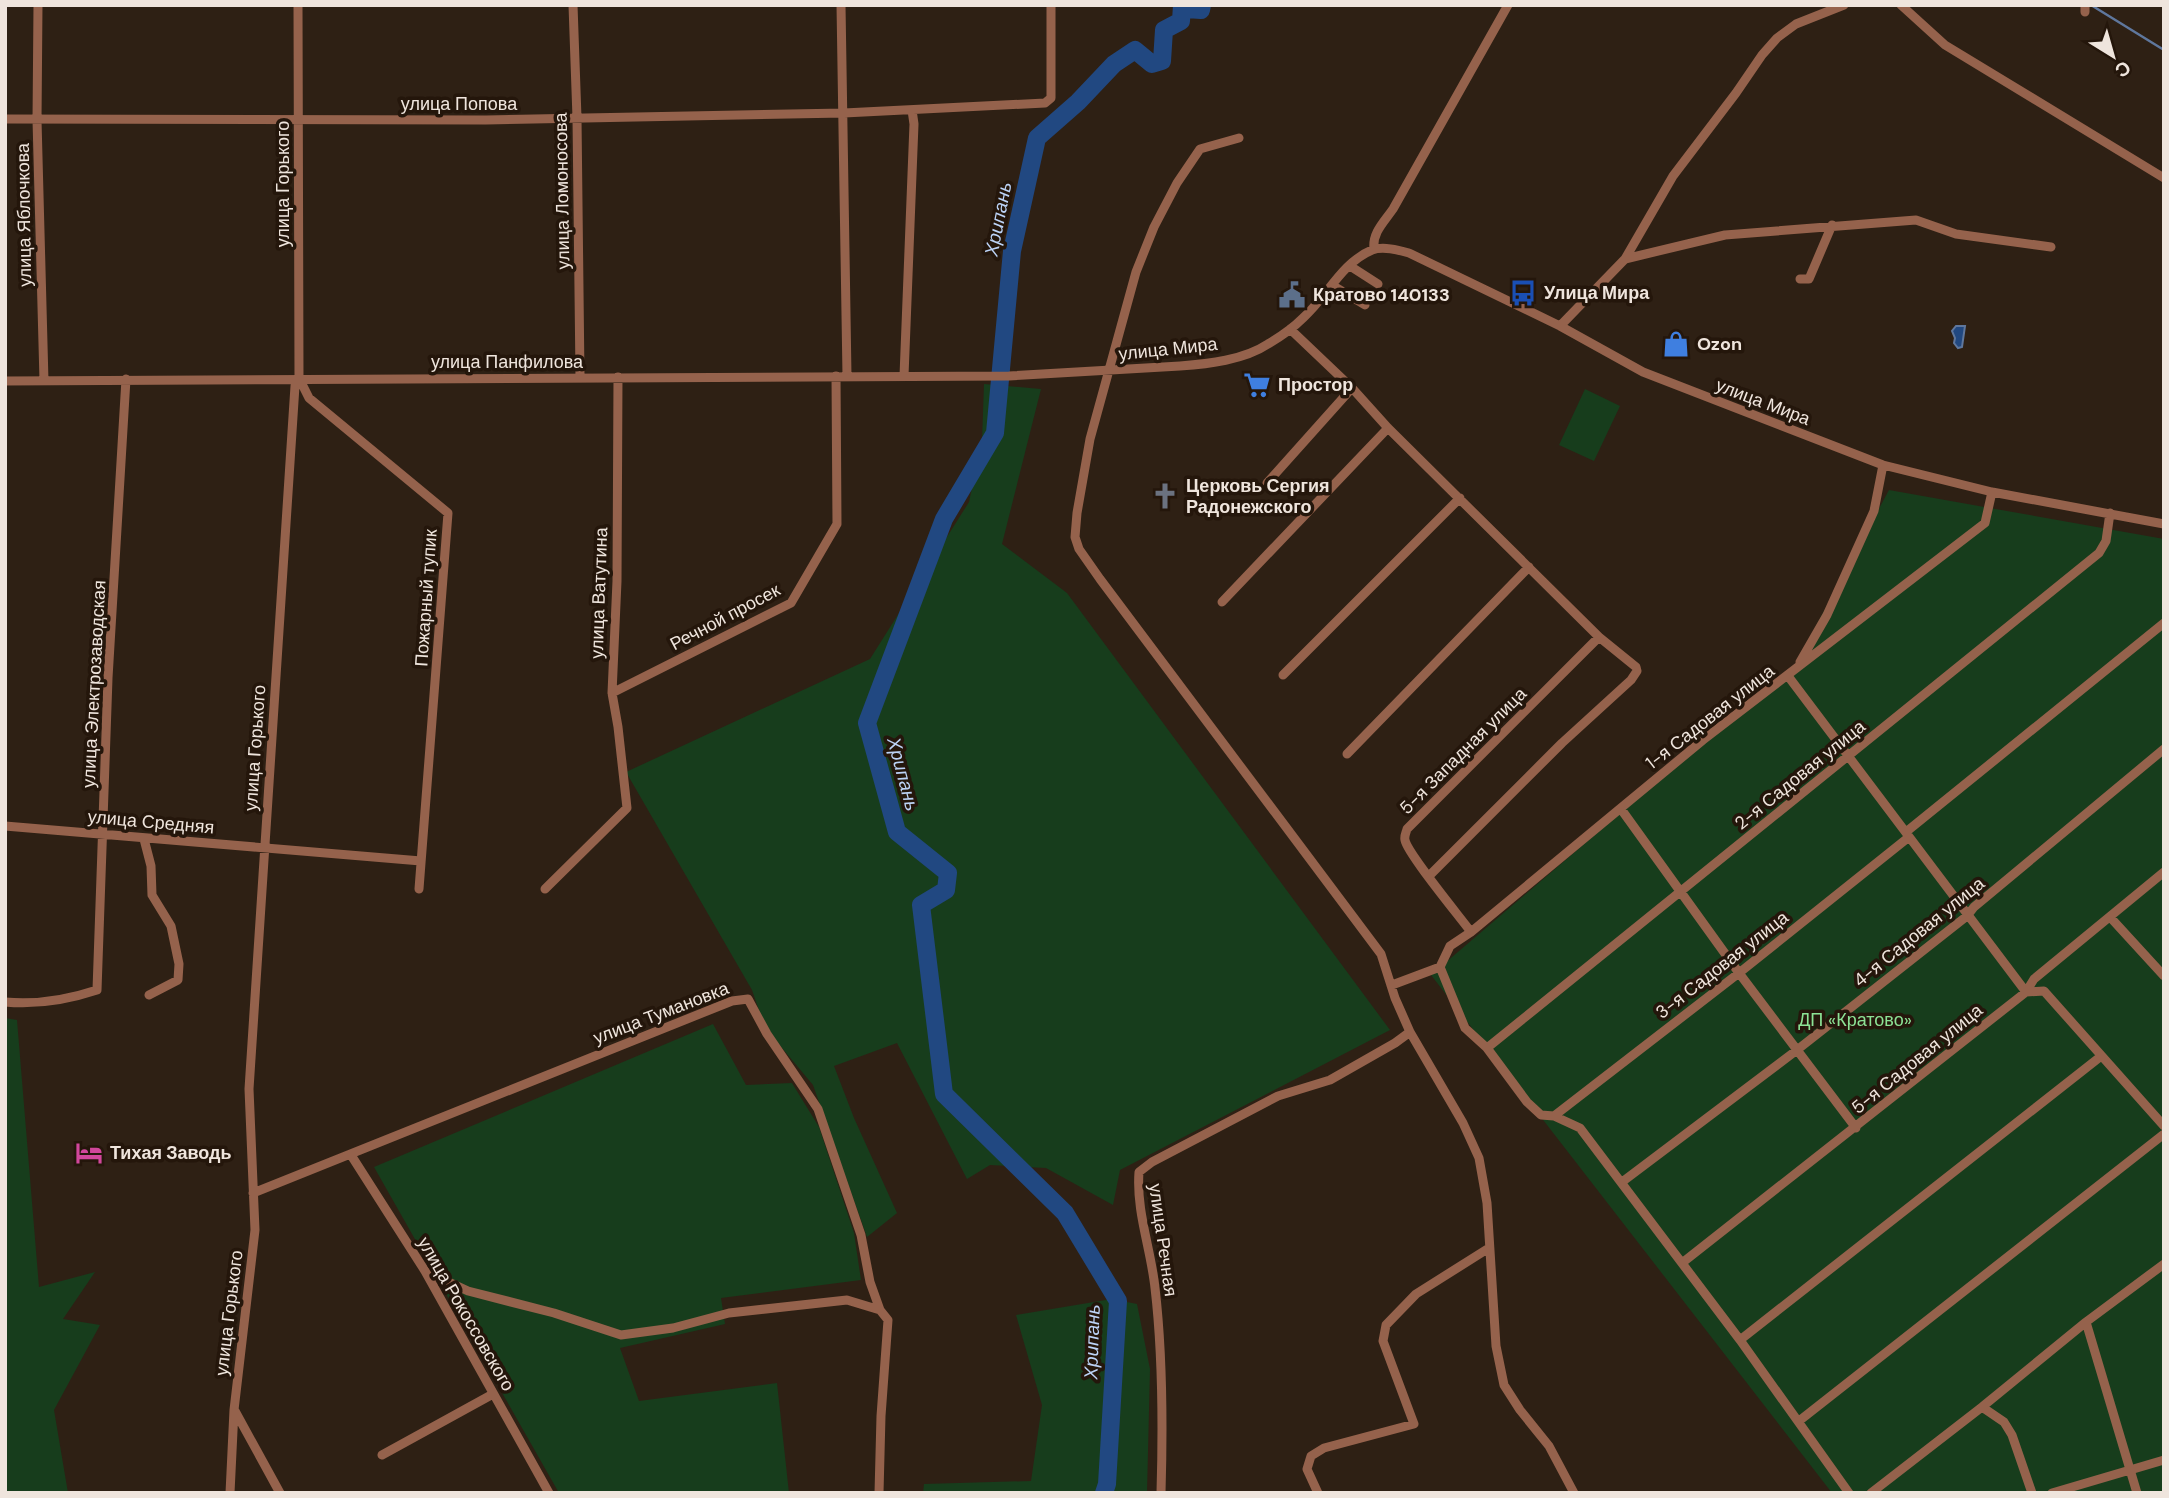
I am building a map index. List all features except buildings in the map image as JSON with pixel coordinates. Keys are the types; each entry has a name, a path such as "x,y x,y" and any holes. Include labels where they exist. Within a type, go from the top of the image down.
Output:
{"street":[{"name":"улица Яблочкова","path":"38,5 37,120 44,381"},
{"name":"улица Горького","path":"230,1493 234,1410 255,1230 249,1089 295,386 299,378 298,5"},
{"name":"улица Ломоносова","path":"573,5 580,377"},
{"path":"841,5 847,376"},
{"name":"улица Попова","path":"5,120 486,120 844,113 1045,103 1051,98 1051,5"},
{"path":"1560,326 1625,259 1673,176 1777,38 1796,24 1844,5"},
{"path":"1901,5 1945,46 2164,178"},
{"path":"1374,249 1373,241 1378,228 1393,209 1506,8"},
{"path":"904,376 914,124 912,110"},
{"path":"1239,138 1200,149 1177,183 1154,227 1136,272 1100,396 1085,462 1075,537 1079,550 1381,954 1410,1032 1463,1122 1479,1157 1487,1203 1496,1346 1504,1385 1549,1446 1574,1493"},
{"path":"1625,259 1725,235 1916,220 1956,234 2051,247"},
{"path":"1800,279 1809,279 1836,225"},
{"name":"улица Мира","path":"1009,376 1202,364 1253,352 1303,318 1350,266 1374,249 1396,249 1560,326 1643,372 1883,465 1992,492 2164,524"},
{"path":"1350,266 1378,284"},
{"path":"1332,285 1365,305"},
{"path":"1290,328 1598,637 1636,667 1637,671 1630,680 1562,743 1429,876"},
{"name":"Речной просек","path":"611,694 791,603 837,524 836,376"},
{"name":"улица Панфилова","path":"5,381 1009,376"},
{"name":"улица Ватутина","path":"545,889 627,808 618,727 611,694 617,567 618,377"},
{"name":"Пожарный тупик","path":"299,378 309,398 448,513 419,889"},
{"name":"улица Электрозаводская","path":"5,1002 39,1003 71,998 97,989 108,678 126,379"},
{"path":"1267,483 1352,388"},
{"path":"1222,602 1388,428"},
{"path":"1797,667 1828,615 1874,511 1883,465"},
{"name":"1-я Садовая улица","path":"1440,967 1450,946 1471,932 1703,740 1985,523 1992,492"},
{"path":"1283,675 1460,498"},
{"name":"2-я Садовая улица","path":"1487,1048 2099,553 2106,541 2110,513"},
{"path":"1347,754 1529,567"},
{"name":"3-я Садовая улица","path":"1554,1116 1739,973 2164,623"},
{"name":"5-я Западная улица","path":"1471,932 1408,848 1405,840 1408,829 1598,637"},
{"path":"1788,676 2026,992 2044,991 2164,1126"},
{"name":"4-я Садовая улица","path":"1622,1182 1797,1050 1967,916 1974,907 2164,749"},
{"path":"1621,809 1739,973 1856,1128"},
{"name":"улица Средняя","path":"5,826 421,861"},
{"path":"144,839 151,866 152,895 171,926 179,964 178,980 149,995"},
{"name":"5-я Садовая улица","path":"1682,1263 2026,992 2034,979 2164,872"},
{"path":"2110,917 2164,976"},
{"path":"1392,985 1440,967 1465,1028 1487,1048 1527,1102 1541,1115 1554,1116 1580,1128 1740,1340 1849,1493"},
{"name":"улица Тумановка","path":"253,1193 732,1001 748,999 767,1034 818,1109 861,1235 870,1282 880,1310 888,1320 879,1493"},
{"name":"улица Речная","path":"1161,1493 1158,1317 1138,1194 1139,1172 1152,1162 1278,1096 1330,1080 1410,1032"},
{"path":"1740,1340 2100,1057"},
{"path":"1799,1421 2164,1134"},
{"name":"улица Рокоссовского","path":"351,1155 425,1271 549,1493"},
{"path":"1318,1493 1307,1469 1311,1456 1324,1448 1414,1424 1383,1341 1386,1325 1416,1294 1489,1248"},
{"path":"1871,1493 2086,1322 2164,1264"},
{"path":"425,1271 468,1291 554,1313 621,1335 673,1328 729,1313 847,1300 880,1310"},
{"path":"2086,1322 2137,1493"},
{"path":"382,1455 493,1394"},
{"path":"1982,1407 2004,1422 2012,1435 2032,1493"},
{"path":"234,1410 280,1493"},
{"path":"2052,1493 2164,1460"}],"green space":[{"path":"984,384 1041,389 1002,544 1067,593 1390,1030 1120,1170 1113,1205 1046,1168 990,1165 967,1179 897,1043 834,1066 854,1118 897,1213 867,1237 813,1085 777,1042 761,1016 752,990 626,772 870,659 969,502 982,441"},
{"path":"1585,389 1620,406 1594,461 1559,445"},
{"name":"ДП «Кратово»","path":"1889,490 2164,539 2164,1493 1832,1493 1431,975 1796,663"},
{"path":"5,1018 17,1020 39,1287 95,1272 63,1319 100,1325 54,1410 68,1493 5,1493"},
{"path":"713,1024 746,1085 792,1083 819,1127 854,1233 861,1280 721,1298 725,1324 620,1348 639,1401 777,1383 789,1493 559,1493 374,1167"},
{"path":"1112,1299 1137,1304 1150,1369 1147,1493 923,1493 924,1484 1031,1481 1042,1405 1016,1315"}],"water":[{"path":"1956,326 1965,326 1962,347 1958,348 1954,343 1952,331"}],"waterway":[{"name":"Хрипань","path":"1104,1493 1107,1484 1118,1301 1065,1213 944,1094 921,905 946,890 948,873 897,832 867,723 944,519 995,433 1012,251 1037,138 1078,102 1114,64 1135,50 1152,64 1162,61 1164,30 1181,21 1182,5"},
{"name":"Хрипань","path":"1185,5 1187,9 1201,10 1202,5"},
{"path":"2091,5 2164,50"}],"place":[{"name":"Улица Мира","path":"1523,293"},
{"name":"Кратово 140133","path":"1292,295"},
{"name":"Ozon","path":"1676,344"},
{"name":"Простор","path":"1257,385"},
{"name":"Церковь Сергия Радонежского","path":"1165,496"},
{"name":"Тихая Заводь","path":"89,1153"}]}
